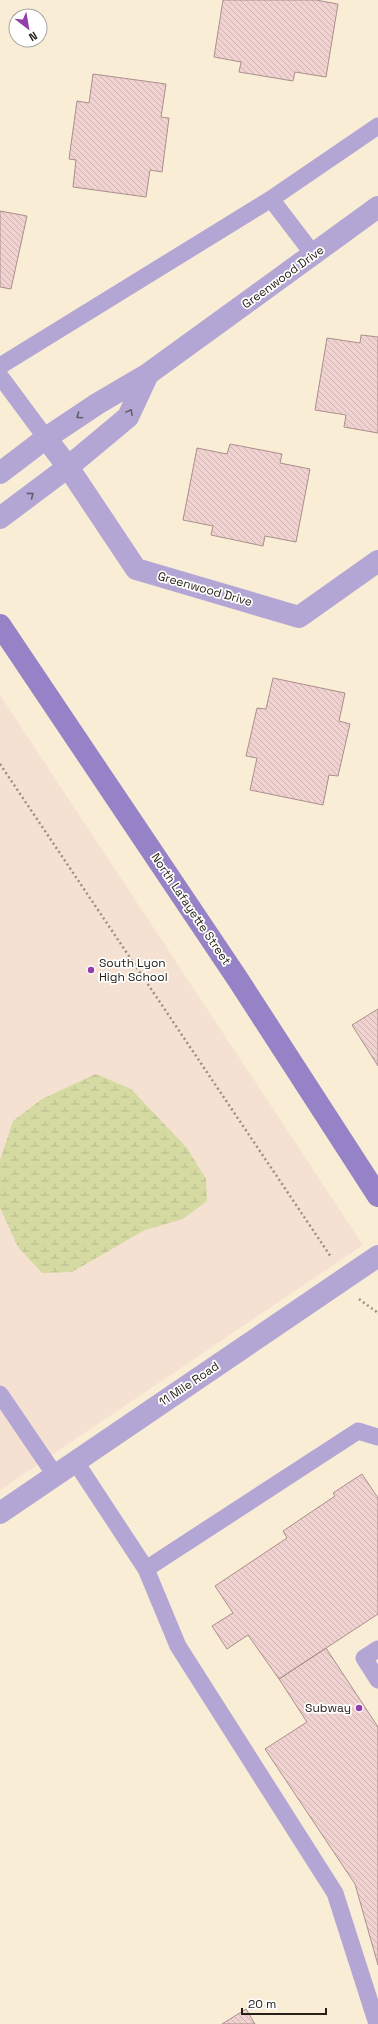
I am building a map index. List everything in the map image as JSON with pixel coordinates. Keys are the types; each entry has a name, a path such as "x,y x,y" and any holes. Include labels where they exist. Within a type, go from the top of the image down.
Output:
{"main road":[{"name":"North Lafayette Street","path":"0,625 237,978 378,1196"}],"street":[{"name":"Greenwood Drive","path":"0,473 46,438 97,404 148,374 378,208"},
{"name":"Greenwood Drive","path":"0,518 68,467 128,417 148,374"},
{"name":"Greenwood Drive","path":"46,438 68,467 136,569 299,617 378,562"},
{"name":"11 Mile Road","path":"0,1512 378,1256"}],"lane":[{"path":"0,366 270,199 378,126"},
{"path":"270,199 313,254"},
{"path":"0,376 46,438"},
{"path":"0,1394 55,1475"},
{"path":"146,1569 358,1431 378,1437"},
{"path":"75,1461 146,1569 178,1646 335,1893 377,2024"},
{"path":"378,1649 364,1658 378,1680"}],"path":[{"path":"0,764 323,1245"},
{"path":"359,1299 378,1313"}],"shaded area":[{"name":"South Lyon High School","path":"0,695 363,1245 0,1490"}],"green space":[{"path":"96,1074 131,1089 187,1148 206,1179 207,1201 183,1219 145,1230 72,1272 42,1273 18,1247 0,1208 0,1160 13,1121 42,1099"}],"building":[{"path":"223,0 316,0 338,4 326,77 295,72 293,81 239,72 241,62 214,57"},
{"path":"93,74 166,84 161,117 169,118 162,172 150,170 146,197 73,187 76,160 69,159 77,101 89,103"},
{"path":"0,211 27,216 11,289 0,287"},
{"path":"361,335 378,337 378,433 344,427 346,415 315,410 327,338 360,343"},
{"path":"230,444 282,454 280,463 310,469 296,542 265,536 263,546 211,535 213,526 183,520 197,448 227,454"},
{"path":"273,678 345,693 339,721 350,724 338,776 329,775 323,805 250,790 257,758 246,756 257,708 266,709"},
{"path":"378,1009 378,1066 352,1025"},
{"path":"362,1474 378,1498 378,1614 279,1679 248,1635 227,1649 212,1626 233,1613 215,1586 287,1538 283,1531 335,1496 333,1493"},
{"path":"326,1648 378,1727 378,1965 355,1884 265,1749 307,1722 279,1679"},
{"path":"246,2009 255,2024 222,2024"}],"place":[{"name":"South Lyon High School","path":"91,970"},
{"name":"Subway","path":"359,1708"}]}
